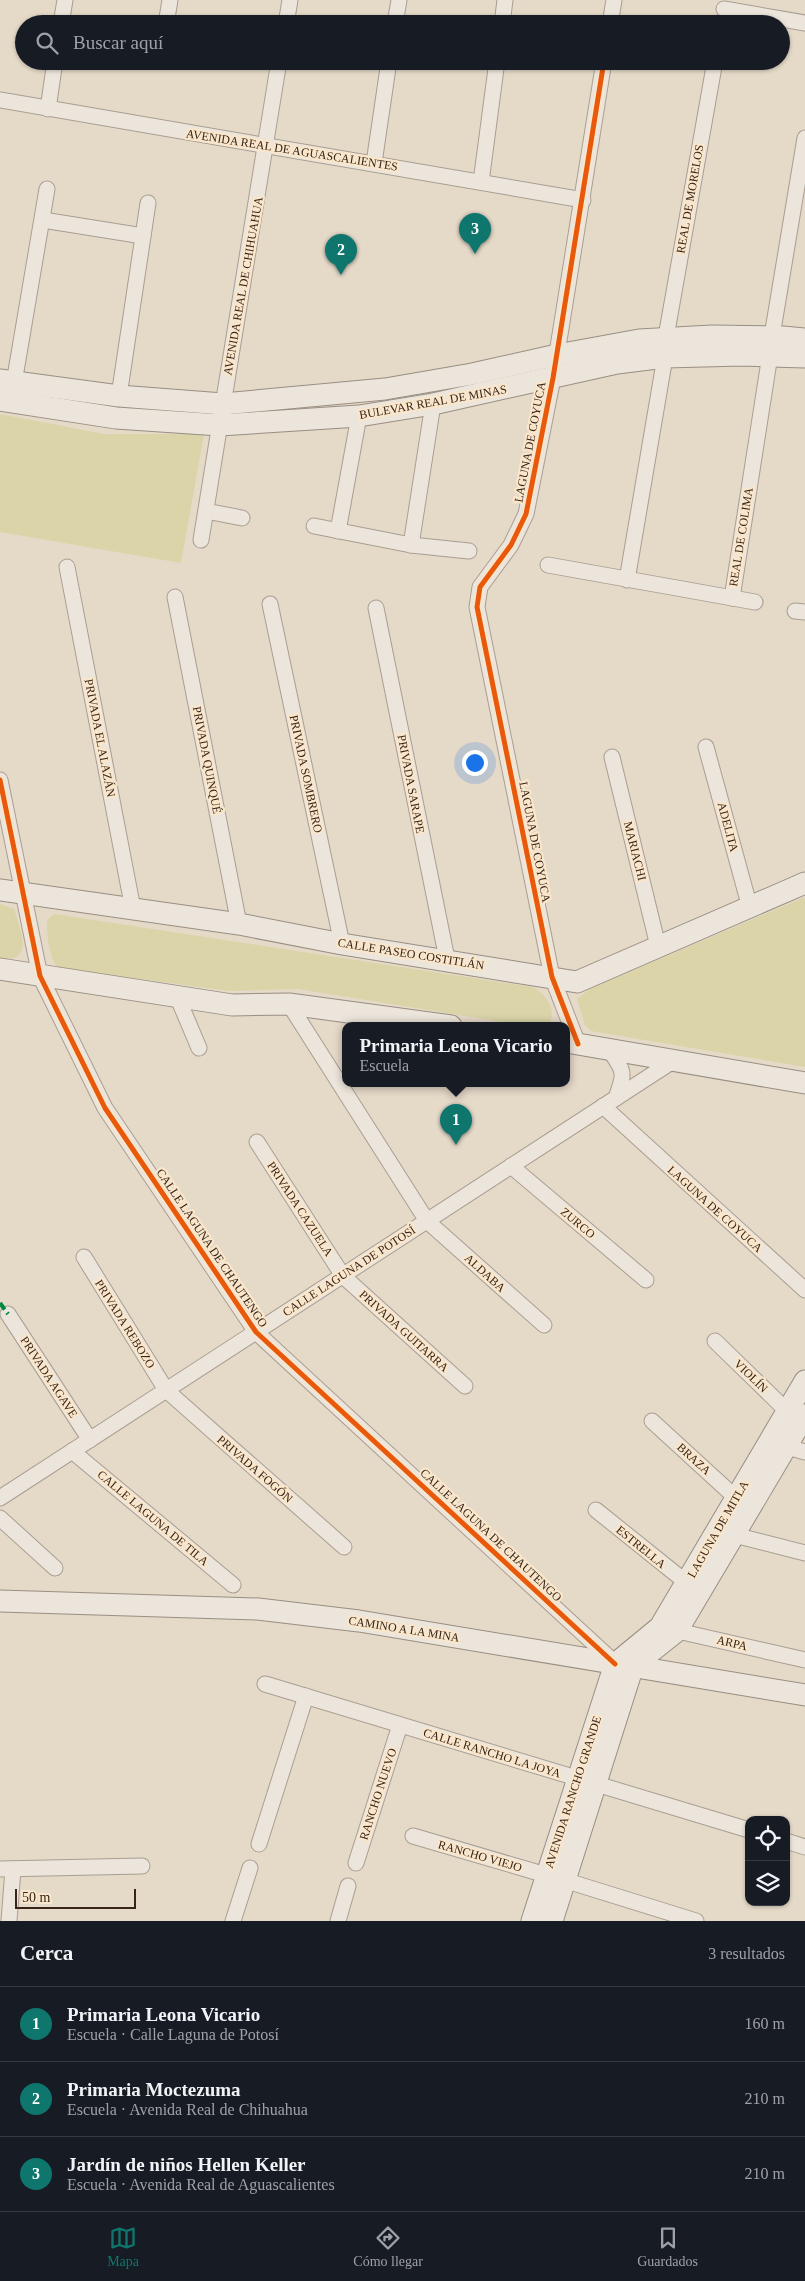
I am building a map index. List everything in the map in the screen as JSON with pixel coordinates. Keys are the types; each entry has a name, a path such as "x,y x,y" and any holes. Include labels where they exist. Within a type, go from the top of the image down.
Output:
{"street":[{"path":"62,15 65,0"},
{"path":"170,0 171,15"},
{"path":"288,15 290,0"},
{"path":"396,15 399,0"},
{"path":"503,15 505,0"},
{"path":"612,15 614,0"},
{"path":"724,11 751,15"},
{"path":"790,21 805,23"},
{"path":"48,109 54,70"},
{"name":"AVENIDA REAL DE CHIHUAHUA","path":"202,540 279,70"},
{"path":"374,163 388,70"},
{"path":"481,182 496,70"},
{"name":"LAGUNA DE COYUCA","path":"566,1022 552,977 477,607 480,587 511,545 526,514 557,355 603,70"},
{"name":"REAL DE MORELOS","path":"665,347 713,70"},
{"name":"AVENIDA REAL DE AGUASCALIENTES","path":"0,100 583,200"},
{"path":"771,346 805,138"},
{"path":"7,381 43,220 47,189"},
{"path":"119,396 148,203"},
{"path":"43,220 143,236"},
{"name":"BULEVAR REAL DE MINAS","path":"7,381 119,396 221,414 472,374 557,355 665,347 771,346 805,339"},
{"name":"BULEVAR REAL DE MINAS","path":"771,346 805,357"},
{"name":"REAL DE COLIMA","path":"548,565 732,598 771,346"},
{"path":"627,580 665,347"},
{"name":"BULEVAR REAL DE MINAS","path":"0,400 116,418 221,414 359,416 433,404 553,378 617,363 665,347"},
{"path":"411,545 433,404"},
{"path":"338,531 359,416"},
{"path":"206,511 242,518"},
{"path":"314,526 411,545 469,551"},
{"name":"PRIVADA EL ALAZÁN","path":"67,567 133,909"},
{"name":"PRIVADA QUINQUÉ","path":"175,597 239,924"},
{"path":"732,598 755,602"},
{"name":"PRIVADA SOMBRERO","path":"270,604 342,944"},
{"name":"PRIVADA SARAPE","path":"376,608 447,959"},
{"name":"ADELITA","path":"706,747 750,908"},
{"name":"MARIACHI","path":"612,756 658,946"},
{"name":"CALLE LAGUNA DE CHAUTENGO","path":"0,780 40,976 105,1108 256,1332 624,1665"},
{"name":"CALLE PASEO COSTITLÁN","path":"0,890 239,924 342,944 447,959 578,982 805,883"},
{"path":"0,969 232,1005 289,1004 422,1022"},
{"path":"177,996 199,1048"},
{"name":"ALDABA","path":"289,1004 427,1221 544,1325"},
{"path":"572,1043 805,1084"},
{"path":"610,1051 620,1066 624,1078 616,1098"},
{"name":"CALLE LAGUNA DE POTOSÍ","path":"2,1493 90,1440 673,1061"},
{"name":"LAGUNA DE COYUCA","path":"603,1106 805,1290"},
{"name":"PRIVADA CAZUELA","path":"257,1142 343,1276"},
{"name":"ZURCO","path":"511,1166 646,1280"},
{"name":"PRIVADA REBOZO","path":"84,1257 166,1390"},
{"name":"PRIVADA GUITARRA","path":"343,1276 465,1386"},
{"name":"PRIVADA AGAVE","path":"8,1314 90,1440"},
{"name":"VIOLÍN","path":"715,1342 796,1413"},
{"name":"LAGUNA DE MITLA","path":"624,1665 668,1629 734,1535 784,1446 805,1381"},
{"name":"PRIVADA FOGÓN","path":"166,1390 344,1547"},
{"name":"LAGUNA DE MITLA","path":"668,1629 687,1583 735,1497 796,1413"},
{"name":"BRAZA","path":"652,1421 735,1497"},
{"path":"784,1446 805,1452"},
{"name":"CALLE LAGUNA DE TILA","path":"72,1451 233,1585"},
{"name":"ESTRELLA","path":"596,1510 687,1583"},
{"path":"0,1518 54,1568"},
{"path":"734,1535 805,1553"},
{"name":"CAMINO A LA MINA","path":"0,1601 258,1609 359,1621 805,1695"},
{"name":"ARPA","path":"668,1629 805,1660"},
{"name":"AVENIDA RANCHO GRANDE","path":"532,1921 555,1878 624,1665"},
{"name":"CALLE RANCHO LA JOYA","path":"265,1684 745,1829"},
{"path":"260,1844 306,1696"},
{"name":"RANCHO NUEVO","path":"356,1863 400,1725"},
{"name":"RANCHO VIEJO","path":"414,1836 696,1921"},
{"path":"790,1842 805,1847"},
{"path":"9,1921 7,1869 142,1866"},
{"path":"233,1921 250,1868"},
{"name":"AVENIDA RANCHO GRANDE","path":"552,1921 555,1878"},
{"path":"338,1921 348,1886"}],"shaded area":[{"path":"0,414 104,434 204,434 181,563 0,532"},
{"path":"805,897 805,1067 591,1031 585,1025 577,999 590,989"},
{"path":"0,904 14,909 22,935 22,950 18,956 11,958 0,958"},
{"path":"54,914 532,987 546,998 551,1009 551,1021 502,1022 298,989 230,991 59,968 55,964 50,952 47,920"}],"marked path":[{"path":"0,1303 8,1314"}],"cycle path":[{"path":"569,1022 552,977 477,607 480,587 511,545 526,514 553,378 603,70"},
{"path":"0,780 40,976 105,1108 256,1332 615,1664"},
{"path":"570,1023 578,1044"}],"place":[{"name":"Jardín de niños Hellen Keller","path":"475,254"},
{"name":"Primaria Moctezuma","path":"341,275"},
{"name":"Primaria Leona Vicario","path":"456,1145"}]}
